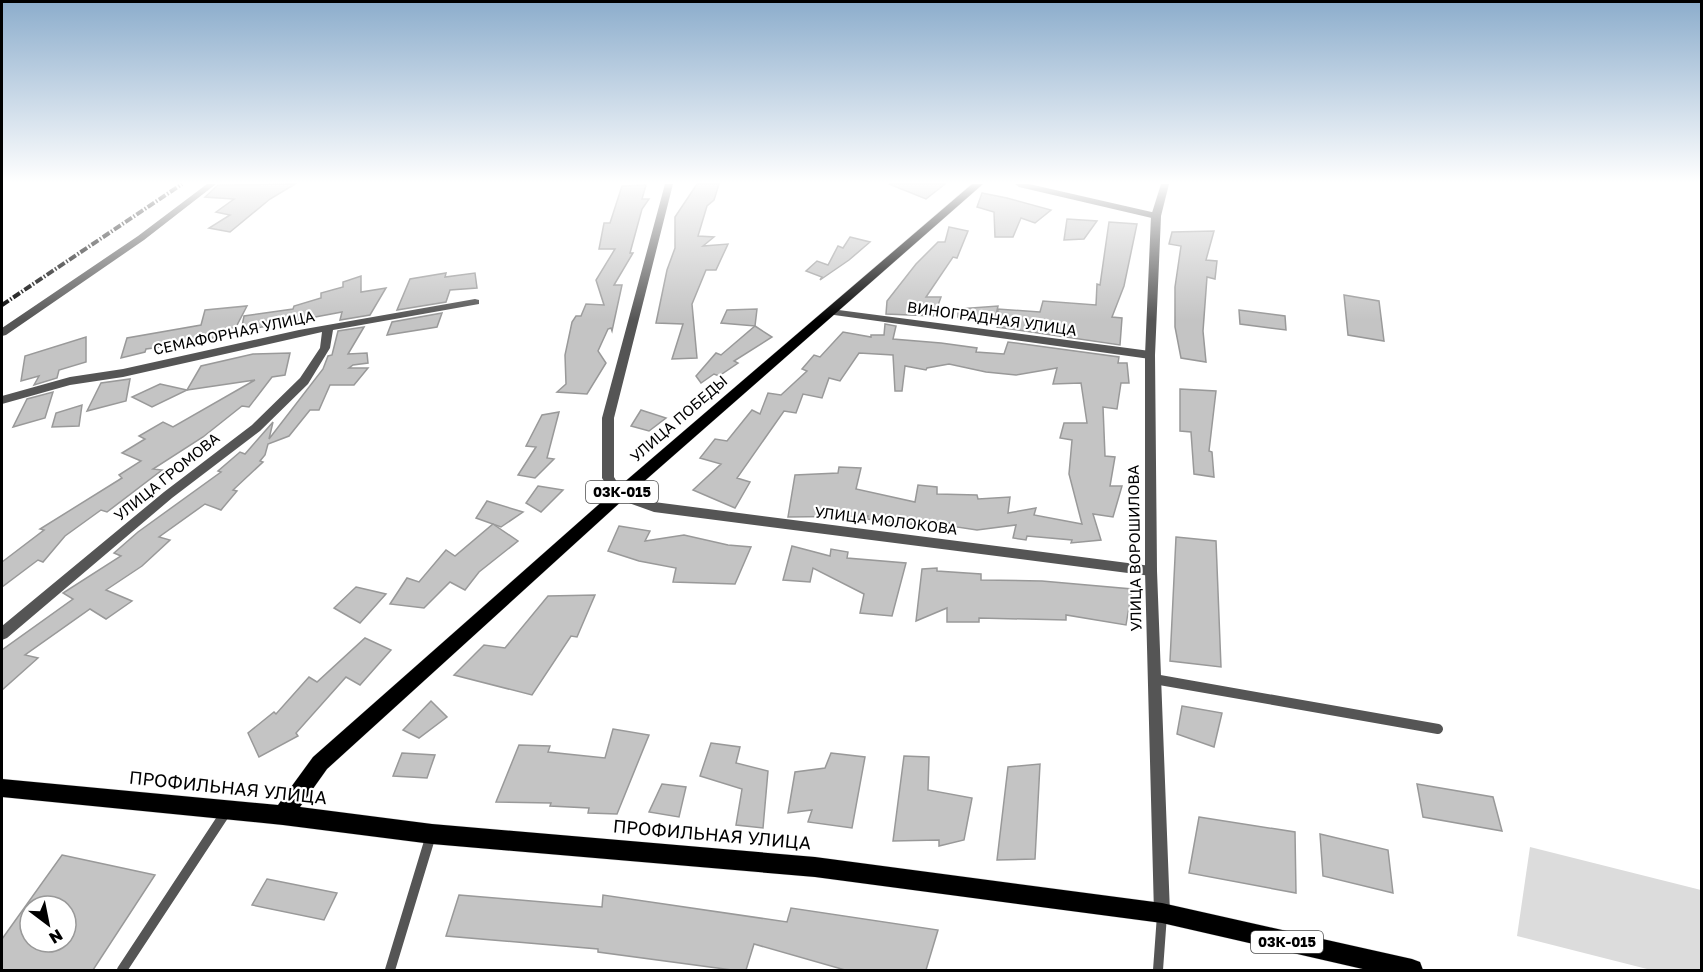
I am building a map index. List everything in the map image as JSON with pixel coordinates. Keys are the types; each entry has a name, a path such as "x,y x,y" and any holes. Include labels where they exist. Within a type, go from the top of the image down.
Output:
{"main road":[{"name":"УЛИЦА ПОБЕДЫ","path":"283,815 320,764 619,495 926,229"},
{"name":"ПРОФИЛЬНАЯ УЛИЦА","path":"2,788 283,815 432,834 815,867 1162,913 1392,968 1412,970"}],"street":[{"path":"2,333 152,229"},
{"path":"619,495 608,478 609,418 657,229"},
{"name":"УЛИЦА ВОРОШИЛОВА","path":"1155,229 1150,355 1151,572 1162,913"},
{"name":"СЕМАФОРНАЯ УЛИЦА","path":"2,400 70,381 123,373 299,333 474,302"},
{"name":"ВИНОГРАДНАЯ УЛИЦА","path":"831,312 1150,355"},
{"name":"УЛИЦА ГРОМОВА","path":"2,634 168,495 256,428 304,381 325,348 328,328"},
{"name":"УЛИЦА МОЛОКОВА","path":"619,495 654,507 1151,572"}],"lane":[{"path":"1154,679 1438,729"},
{"path":"122,970 226,811"},
{"path":"390,970 432,834"},
{"path":"1158,970 1162,913"}],"shaded area":[{"path":"1530,847 1701,890 1701,970 1651,970 1517,936"}],"building":[{"path":"216,229 233,229 230,232"},
{"path":"603,229 636,229 630,253 633,253 614,285 622,285 612,331 611,328 608,329 598,351 606,363 587,394 557,392 566,384 565,355 572,322 576,316 581,316 586,304 604,305 596,280 615,249 599,249"},
{"path":"675,229 700,229 698,236 714,237 703,246 728,244 716,270 706,270 692,304 697,358 672,359 683,324 656,323 667,270 675,248"},
{"path":"948,229 968,231 957,258 953,257 926,297 941,297 934,316 886,314 887,301 916,264 938,242 945,242"},
{"path":"995,229 1016,229 1013,237 995,237"},
{"path":"1066,229 1091,229 1084,239 1064,240"},
{"path":"1108,229 1136,229 1124,286 1112,317 1122,318 1120,345 997,327 998,309 1040,312 1043,301 1096,305 1097,284 1100,285"},
{"path":"1214,231 1206,260 1217,261 1215,279 1207,277 1203,331 1206,362 1181,358 1175,327 1175,287 1181,246 1169,244 1172,232"},
{"path":"850,237 870,242 820,280 822,277 806,271 817,261 828,265 838,246 843,248"},
{"path":"446,273 445,277 475,273 477,288 450,290 446,302 397,310 410,279"},
{"path":"361,276 361,292 386,288 370,315 340,320 342,312 241,331 244,316 293,309 294,306 321,298 321,293 343,287 343,282"},
{"path":"1344,295 1379,301 1384,341 1348,335"},
{"path":"247,306 236,327 216,331 214,338 194,338 192,343 146,349 145,352 121,358 127,338 201,325 205,310"},
{"path":"998,306 995,320 958,317 958,309"},
{"path":"757,309 755,326 721,323 727,310"},
{"path":"1239,310 1285,316 1286,330 1240,324"},
{"path":"442,313 437,327 387,335 392,322"},
{"path":"885,324 896,326 893,339 941,343 977,348 976,352 1004,354 1008,342 1119,357 1118,363 1127,363 1129,383 1121,383 1117,409 1103,407 1105,456 1115,457 1110,486 1122,486 1113,517 1093,514 1101,540 1071,543 1072,540 1027,536 1026,540 1013,538 1016,525 977,530 950,526 951,523 916,525 867,519 868,516 788,517 795,475 838,473 839,467 861,468 856,489 915,502 918,485 937,487 937,494 977,495 978,499 1010,497 1008,513 1036,508 1034,515 1082,524 1069,474 1072,440 1060,438 1064,423 1087,423 1081,383 1053,384 1057,368 1016,375 986,372 949,364 926,370 905,366 902,391 895,391 893,355 859,353 840,381 829,378 822,398 803,394 796,413 784,411 737,478 750,482 735,508 693,490 721,464 700,458 715,439 727,441 752,410 760,414 768,393 781,395 807,371 802,369 814,355 820,357 843,332 871,337 871,335 884,335"},
{"path":"755,326 772,337 734,361 738,363 719,376 714,374 701,383 696,376 716,353 721,355"},
{"path":"364,327 348,354 367,353 368,363 353,365 349,368 368,368 354,385 330,385 319,410 310,410 289,436 268,444 265,455 260,461 263,462 233,490 237,491 221,510 205,504 159,537 170,540 142,566 106,590 132,601 106,619 90,609 25,655 38,658 2,690 2,650 73,599 63,593 121,556 114,553 138,532 221,472 218,471 240,452 245,454 273,422 269,439 323,369 328,356 332,355 338,331"},
{"path":"86,337 86,362 59,370 57,378 34,385 39,376 21,381 25,356"},
{"path":"290,353 285,375 272,377 249,407 242,406 203,437 153,469 162,470 107,512 101,510 65,536 43,562 38,560 2,587 2,562 44,530 40,529 122,478 119,475 141,461 122,453 145,439 139,436 163,422 173,427 255,380 187,390 201,366 253,354"},
{"path":"130,379 126,401 87,411 101,383"},
{"path":"160,384 187,390 152,407 132,397"},
{"path":"1180,389 1216,391 1209,451 1212,452 1214,477 1194,474 1191,432 1180,431"},
{"path":"53,392 45,418 13,427 27,399"},
{"path":"82,405 79,426 52,427 56,413"},
{"path":"641,410 666,418 649,431 631,426"},
{"path":"559,412 547,458 554,459 535,478 518,475 536,447 526,446 542,415"},
{"path":"538,486 563,490 541,512 526,503"},
{"path":"487,501 523,512 501,527 476,518"},
{"path":"493,524 518,541 479,572 465,590 450,582 424,608 390,604 407,578 419,582 446,550 455,556"},
{"path":"619,526 650,531 645,541 684,535 728,545 751,547 735,584 673,582 676,568 639,561 608,551"},
{"path":"1176,537 1216,541 1221,667 1170,661"},
{"path":"792,546 830,556 831,549 848,552 847,558 906,563 892,616 860,613 864,594 813,568 810,582 783,580"},
{"path":"937,568 937,571 981,574 981,580 1042,581 1132,589 1126,625 1066,615 1066,620 979,618 979,622 947,622 947,608 916,621 922,569"},
{"path":"356,587 386,594 360,623 334,608"},
{"path":"595,595 577,637 571,636 532,695 454,675 484,645 505,648 548,596"},
{"path":"365,638 391,650 360,685 346,677 296,733 298,736 259,757 248,733 274,712 276,714 309,677 317,682"},
{"path":"431,701 447,717 419,738 403,730"},
{"path":"1182,706 1222,713 1214,747 1177,734"},
{"path":"613,729 649,735 617,814 588,813 589,808 550,806 551,803 496,802 519,745 550,746 548,752 605,758"},
{"path":"711,743 740,747 736,763 768,771 763,828 736,825 742,789 700,776"},
{"path":"402,753 435,755 427,778 393,776"},
{"path":"831,753 865,757 852,828 808,822 812,810 788,813 795,772 825,768"},
{"path":"904,756 929,757 928,790 972,798 964,840 939,846 939,840 893,841"},
{"path":"1040,764 1035,859 997,860 1008,767"},
{"path":"662,784 686,787 679,817 649,812"},
{"path":"1417,784 1493,797 1502,831 1423,817"},
{"path":"1199,817 1295,832 1296,893 1189,873"},
{"path":"1320,834 1388,850 1393,893 1323,876"},
{"path":"62,855 155,875 93,970 2,970 2,939 18,917 18,954 78,954 78,894 34,894"},
{"path":"267,879 337,893 324,920 252,905"},
{"path":"459,895 602,907 603,895 787,922 791,908 938,930 926,970 845,970 754,944 746,970 732,970 598,952 598,949 446,936"}],"railway":[{"path":"2,305 115,229"}]}
